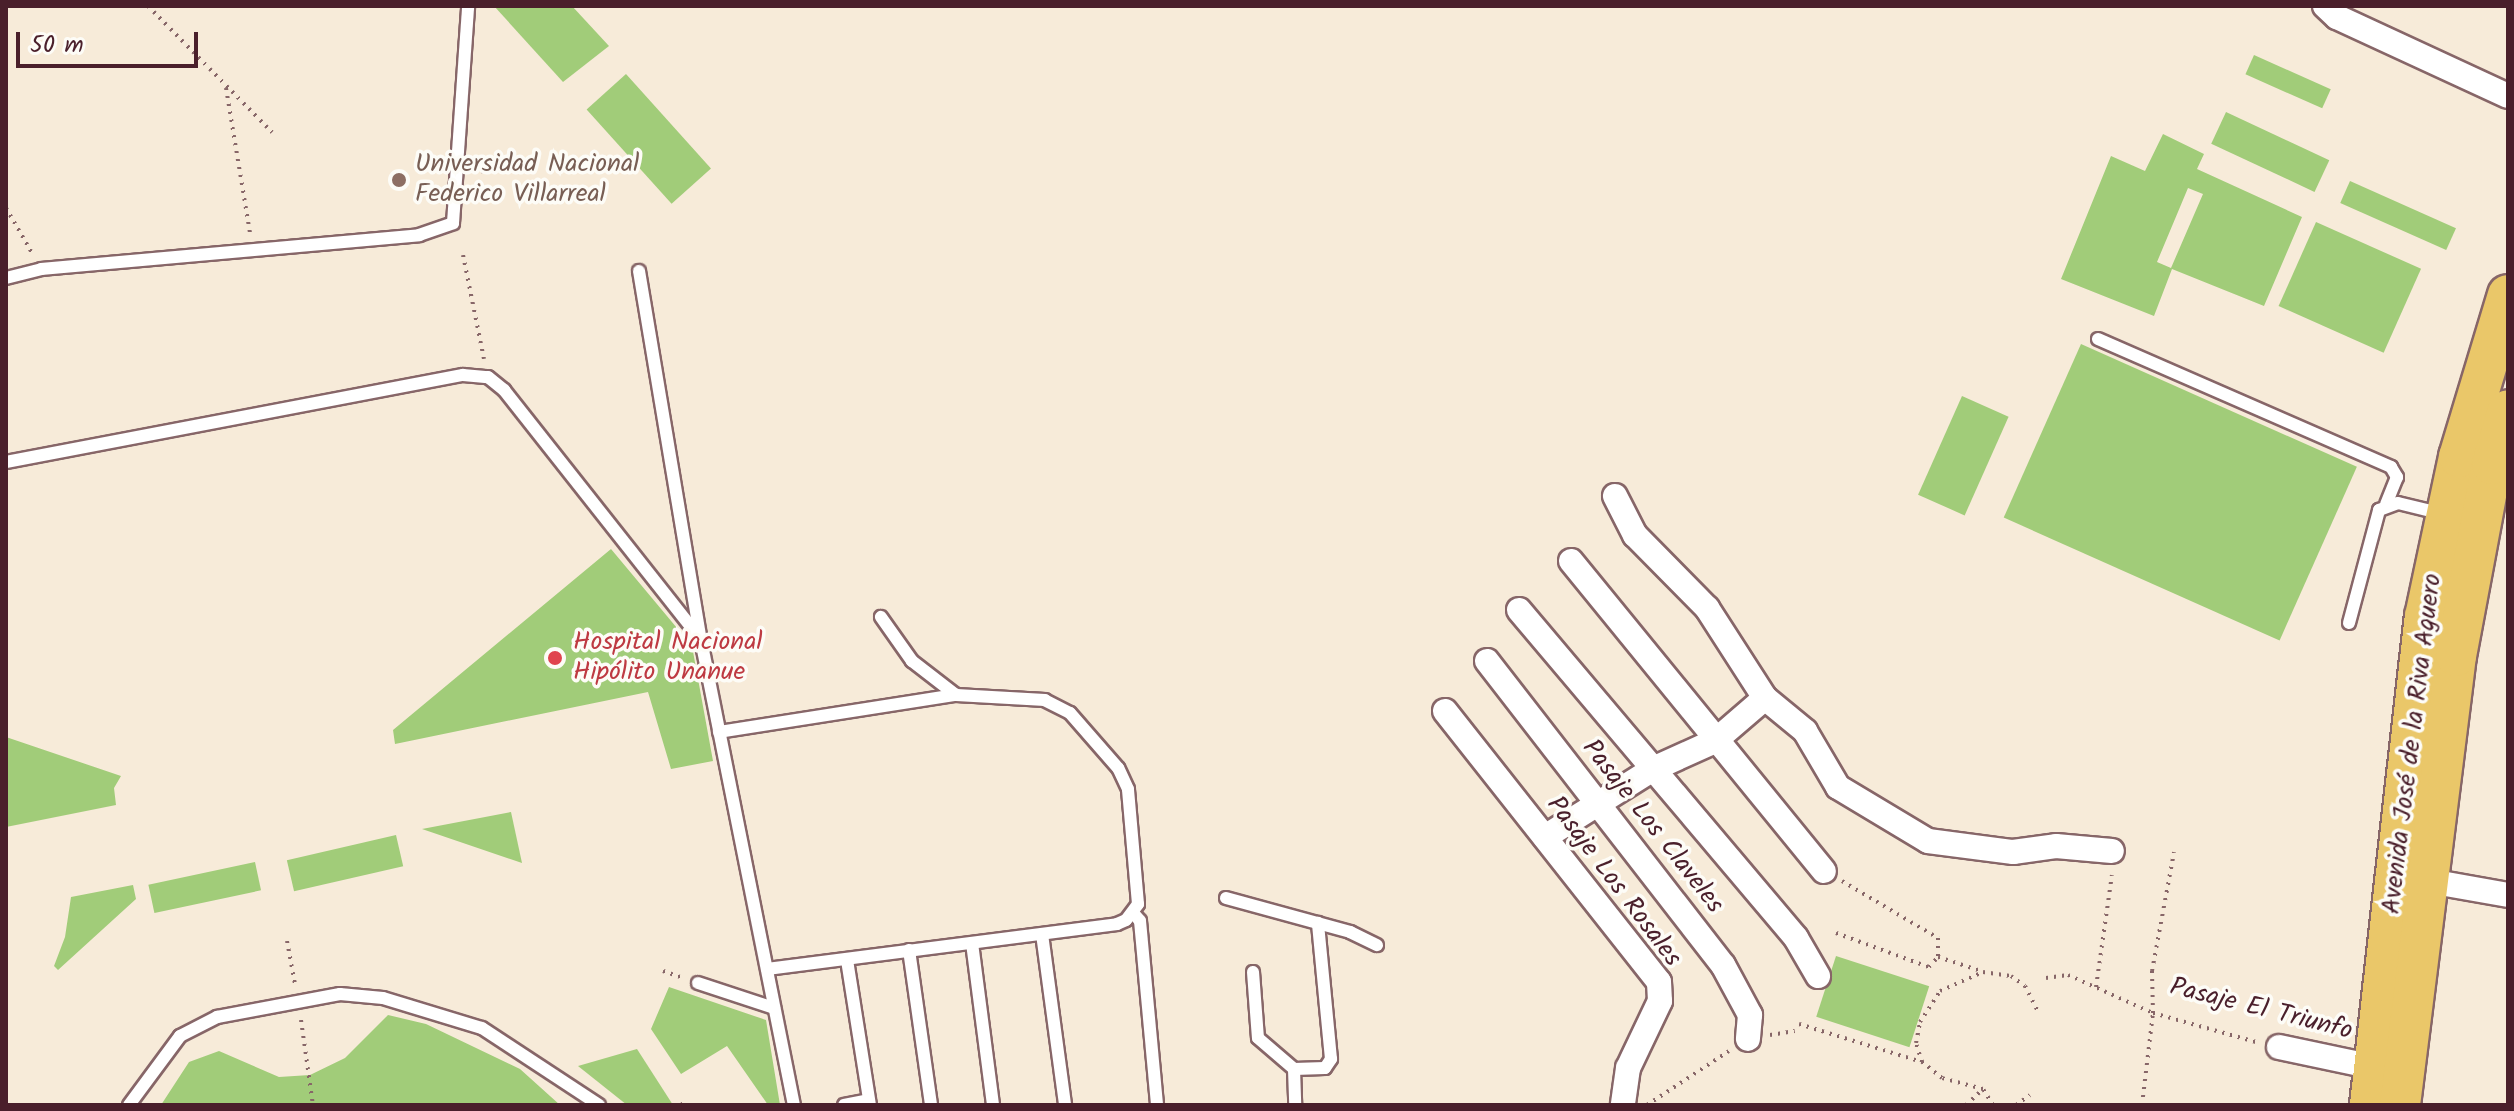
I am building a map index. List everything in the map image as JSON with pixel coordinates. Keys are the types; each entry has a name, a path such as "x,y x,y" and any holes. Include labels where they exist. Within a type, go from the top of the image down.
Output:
{"main road":[{"name":"Avenida José de la Riva Aguero","path":"2400,1105 2472,506 2508,295"},
{"name":"Avenida José de la Riva Aguero","path":"2372,1086 2413,698 2472,506 2508,410"}],"street":[{"path":"2325,7 2508,96"},
{"path":"1615,496 1635,535 1707,608 1765,698 1805,731 1838,787 1928,841 1986,851 2056,846 2112,851"},
{"path":"1571,561 1824,871"},
{"path":"1519,610 1796,938 1818,976"},
{"name":"Pasaje Los Claveles","path":"1487,661 1723,965 1750,1015 1748,1039"},
{"path":"1545,837 1601,806 1653,769 1715,741 1765,698"},
{"name":"Pasaje Los Rosales","path":"1445,711 1659,982 1660,1001 1628,1068 1623,1105"},
{"path":"2429,881 2508,895"},
{"name":"Pasaje El Triunfo","path":"2279,1047 2372,1086"}],"lane":[{"path":"6,278 41,269 253,252 435,232 453,223 459,173 468,6"},
{"path":"639,271 701,640 794,1105"},
{"path":"2098,339 2391,467 2397,477 2386,504 2379,510 2349,623"},
{"path":"6,462 463,375 488,377 504,390 701,640"},
{"path":"2386,504 2472,506"},
{"path":"881,617 912,661 956,695"},
{"path":"719,732 956,695 1058,705 1118,768 1128,789 1138,893 1134,914 1117,924 767,969"},
{"path":"1226,898 1318,923 1377,945"},
{"path":"1134,914 1140,921 1157,1105"},
{"path":"1253,972 1258,1038 1294,1069 1325,1068 1331,1059 1318,923"},
{"path":"1042,934 1065,1105"},
{"path":"972,943 993,1105"},
{"path":"909,950 931,1105"},
{"path":"844,1105 870,1103 847,960"},
{"path":"698,983 774,1008"},
{"path":"129,1105 180,1036 217,1017 298,998 383,998 482,1028 599,1105"},
{"path":"1294,1069 1295,1105"}],"path":[{"path":"148,6 272,132"},
{"path":"226,85 253,252"},
{"path":"459,173 535,166"},
{"path":"6,208 41,269"},
{"path":"463,255 488,377"},
{"path":"2096,987 2112,851"},
{"path":"2142,1105 2153,1013 2152,971 2174,852"},
{"path":"1824,871 1938,938 1938,957 1929,967 1836,933"},
{"path":"287,941 313,1105"},
{"path":"1938,957 1983,972 2011,976 2025,986 2039,1014"},
{"path":"1922,1062 1916,1043 1931,1002 1956,979 1983,972"},
{"name":"Pasaje El Triunfo","path":"2046,978 2068,975 2153,1013 2279,1047"},
{"path":"1799,1024 1922,1062 1942,1078 1983,1089 1993,1105"},
{"path":"1647,1105 1748,1039 1795,1031"},
{"path":"1966,1105 1983,1089"},
{"path":"2016,1105 2030,1095"}],"green space":[{"path":"494,6 572,6 609,46 563,82"},
{"path":"2254,55 2331,89 2322,108 2245,74"},
{"path":"626,74 711,168 672,204 587,109"},
{"path":"2226,112 2329,160 2315,192 2211,144"},
{"path":"2163,134 2204,154 2197,169 2302,217 2264,306 2172,269 2154,316 2061,279 2111,156 2145,171","holes":["2188,188 2203,194 2171,268 2157,262"]},
{"path":"2350,181 2456,228 2446,250 2340,203"},
{"path":"2316,222 2421,269 2384,353 2279,306"},
{"path":"2081,344 2357,467 2280,640 2004,518"},
{"path":"1962,396 2009,417 1965,515 1918,495"},
{"path":"611,549 692,646 713,761 671,769 648,692 395,744 393,730"},
{"path":"6,737 121,776 114,788 116,805 6,827"},
{"path":"511,812 522,863 422,829"},
{"path":"396,835 403,866 294,891 287,860"},
{"path":"255,862 261,890 154,913 148,885"},
{"path":"133,885 136,899 58,970 54,966 65,937 71,897"},
{"path":"1836,956 1929,986 1909,1047 1816,1017"},
{"path":"669,987 766,1020 780,1105 768,1105 727,1046 681,1074 651,1029"},
{"path":"388,1015 426,1024 520,1069 560,1105 161,1105 189,1062 219,1051 279,1077 310,1075 345,1058"},
{"path":"637,1049 673,1105 627,1105 578,1066"}],"place":[{"name":"Universidad Nacional Federico Villarreal","path":"399,180"},
{"name":"Hospital Nacional Hipólito Unanue","path":"555,658"}]}
